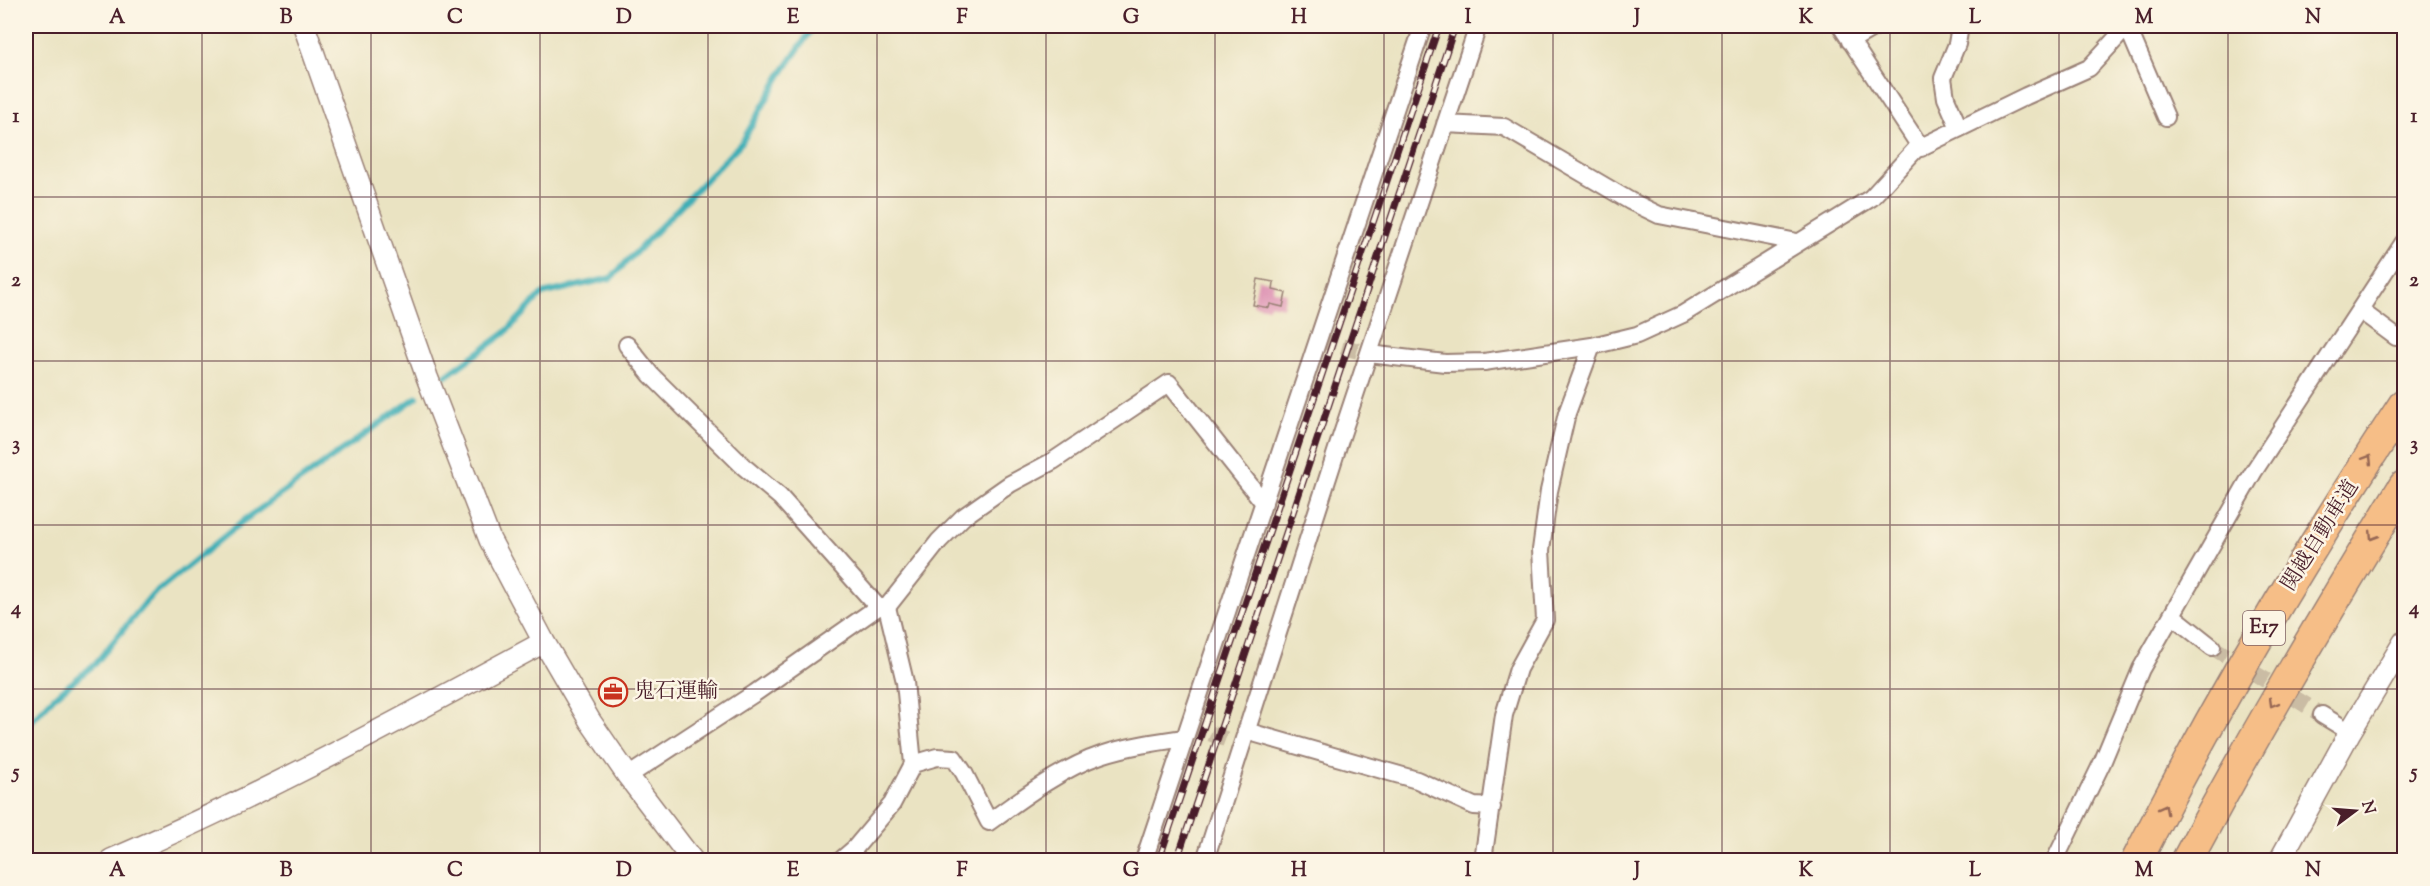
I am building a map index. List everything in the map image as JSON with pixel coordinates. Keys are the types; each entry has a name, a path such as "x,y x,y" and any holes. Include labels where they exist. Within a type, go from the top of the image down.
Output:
{"highway":[{"name":"関越自動車道","path":"2137,861 2212,719 2281,600 2404,404"},
{"name":"E17","path":"2187,861 2249,744 2323,616 2404,486"}],"street":[{"path":"304,26 428,377 490,540 544,642 590,721 692,861"},
{"path":"1144,861 1423,26"},
{"path":"1205,861 1478,26"},
{"path":"1841,26 1921,148"},
{"path":"1850,41 1876,26"},
{"path":"1959,128 1946,98 1944,78 1957,44 1960,26"},
{"path":"1369,354 1445,363 1484,362 1592,346 1637,335 1683,314 1871,198 1915,150 2089,68 2122,32 2130,27 2166,117"},
{"path":"1445,124 1504,127 1630,201 1659,215 1797,242"},
{"path":"2055,861 2102,764 2141,669 2254,471 2361,311 2404,242"},
{"path":"2361,311 2396,337"},
{"path":"627,345 651,375 735,458 780,496 883,607 906,682 913,764 892,804 841,861"},
{"path":"1484,861 1504,715 1518,669 1545,620 1541,550 1549,491 1567,413 1592,346"},
{"path":"628,776 883,607 939,541 963,517 1010,484 1053,461 1169,383 1264,503"},
{"path":"2173,616 2212,647"},
{"path":"111,861 167,837 280,782 544,642"},
{"path":"2280,861 2350,732 2404,642"},
{"path":"2322,714 2350,732"},
{"path":"1246,731 1417,780 1474,806 1492,807"},
{"path":"913,764 937,757 954,758 964,772 989,822 1031,790 1099,756 1134,746 1184,738"}],"building":[{"path":"1258,279 1274,282 1273,290 1286,293 1283,307 1270,304 1269,308 1253,305"}],"waterway":[{"path":"446,376 505,333 542,294 611,278 742,142 782,73 814,26"},
{"path":"26,727 54,697 95,664 150,597 243,521 417,397"}],"tunnel":[{"path":"1319,340 1369,354"},
{"path":"2212,647 2322,715"},
{"path":"1188,725 1241,745"}],"railway":[{"path":"1159,860 1439,26"},
{"path":"1177,860 1455,26"}],"place":[{"name":"鬼石運輸","path":"613,692"}]}
